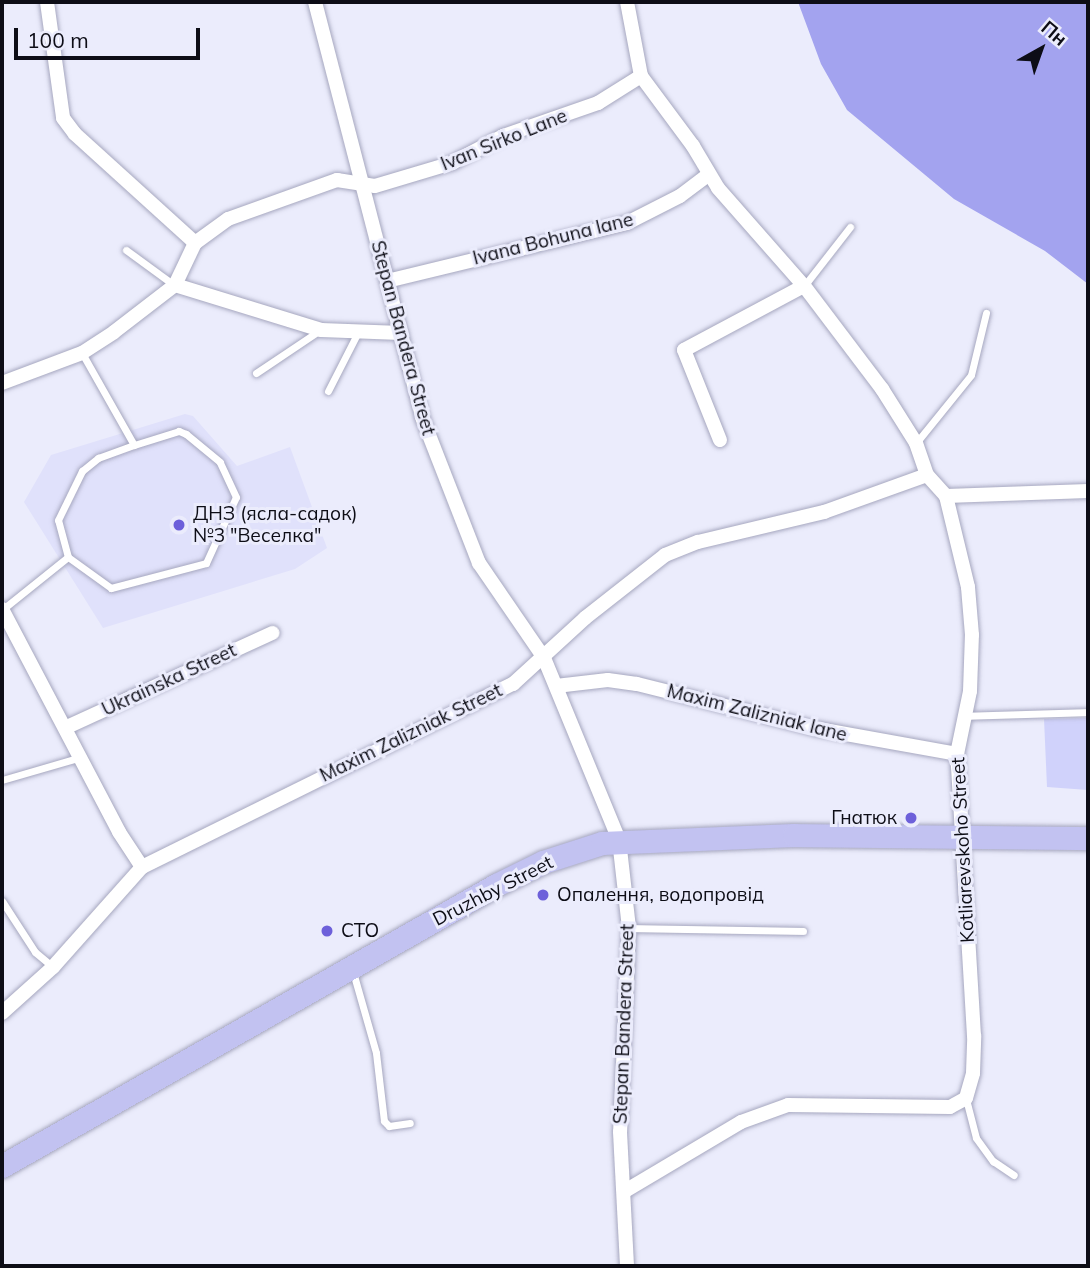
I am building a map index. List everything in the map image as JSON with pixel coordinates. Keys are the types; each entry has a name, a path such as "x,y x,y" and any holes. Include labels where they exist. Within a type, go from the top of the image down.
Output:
{"main road":[{"name":"Druzhby Street","path":"2,1166 543,862 619,840 960,836 1088,838"}],"street":[{"path":"2,383 82,353 175,285 195,243 75,134 63,118 47,2"},
{"name":"Stepan Bandera Street","path":"315,2 422,417 479,563 544,658 619,840 629,928 620,1132 627,1266"},
{"path":"627,2 641,76 732,206 804,286 916,443 927,475 946,496 1088,491"},
{"name":"Ivan Sirko Lane","path":"195,243 228,219 337,180 360,180 375,186 452,163 503,136 598,103 641,76"},
{"name":"Ivana Bohuna lane","path":"387,281 627,223 680,196 709,174"},
{"path":"175,285 321,330 356,334 401,333"},
{"path":"720,439 684,350 804,286"},
{"name":"Maxim Zalizniak Street","path":"2,1013 53,967 142,867 513,684 585,618 665,555 698,542 824,512 927,475"},
{"name":"Kotliarevskoho Street","path":"946,496 970,611 970,691 957,754 960,836 966,856 974,1036 973,1073 966,1098"},
{"path":"3,609 67,727 119,832 142,867"},
{"name":"Ukrainska Street","path":"67,727 272,633"},
{"name":"Maxim Zalizniak lane","path":"556,686 608,680 637,684 818,729 957,754"},
{"path":"625,1191 741,1122 788,1105 921,1109 950,1107 966,1098"}],"lane":[{"path":"804,286 850,227"},
{"path":"126,250 175,285"},
{"path":"916,443 971,375 986,313"},
{"path":"256,373 321,330"},
{"path":"328,391 356,334"},
{"path":"82,353 134,445"},
{"path":"179,431 228,473 236,497 211,560 111,588 68,557 58,520 82,471 98,458 179,431"},
{"path":"3,609 68,557"},
{"path":"963,716 1087,711"},
{"path":"2,780 82,757"},
{"path":"2,901 35,952 53,967"},
{"path":"629,928 803,932"},
{"path":"351,968 376,1053 384,1121 389,1126 410,1123"},
{"path":"966,1098 976,1138 993,1161 1014,1175"}],"shaded area":[{"name":"ДНЗ (ясла-садок) №3 \"Веселка\"","path":"185,414 193,416 237,466 290,447 327,548 295,569 103,628 24,502 51,455"},
{"path":"1088,718 1088,790 1047,787 1044,719"}],"water":[{"path":"798,2 1088,2 1088,284 1045,251 954,199 847,110 821,64"}],"place":[{"name":"ДНЗ (ясла-садок) №3 \"Веселка\"","path":"179,525"},
{"name":"Гнатюк","path":"911,818"},
{"name":"Опалення, водопровід","path":"543,895"},
{"name":"СТО","path":"327,931"}]}
